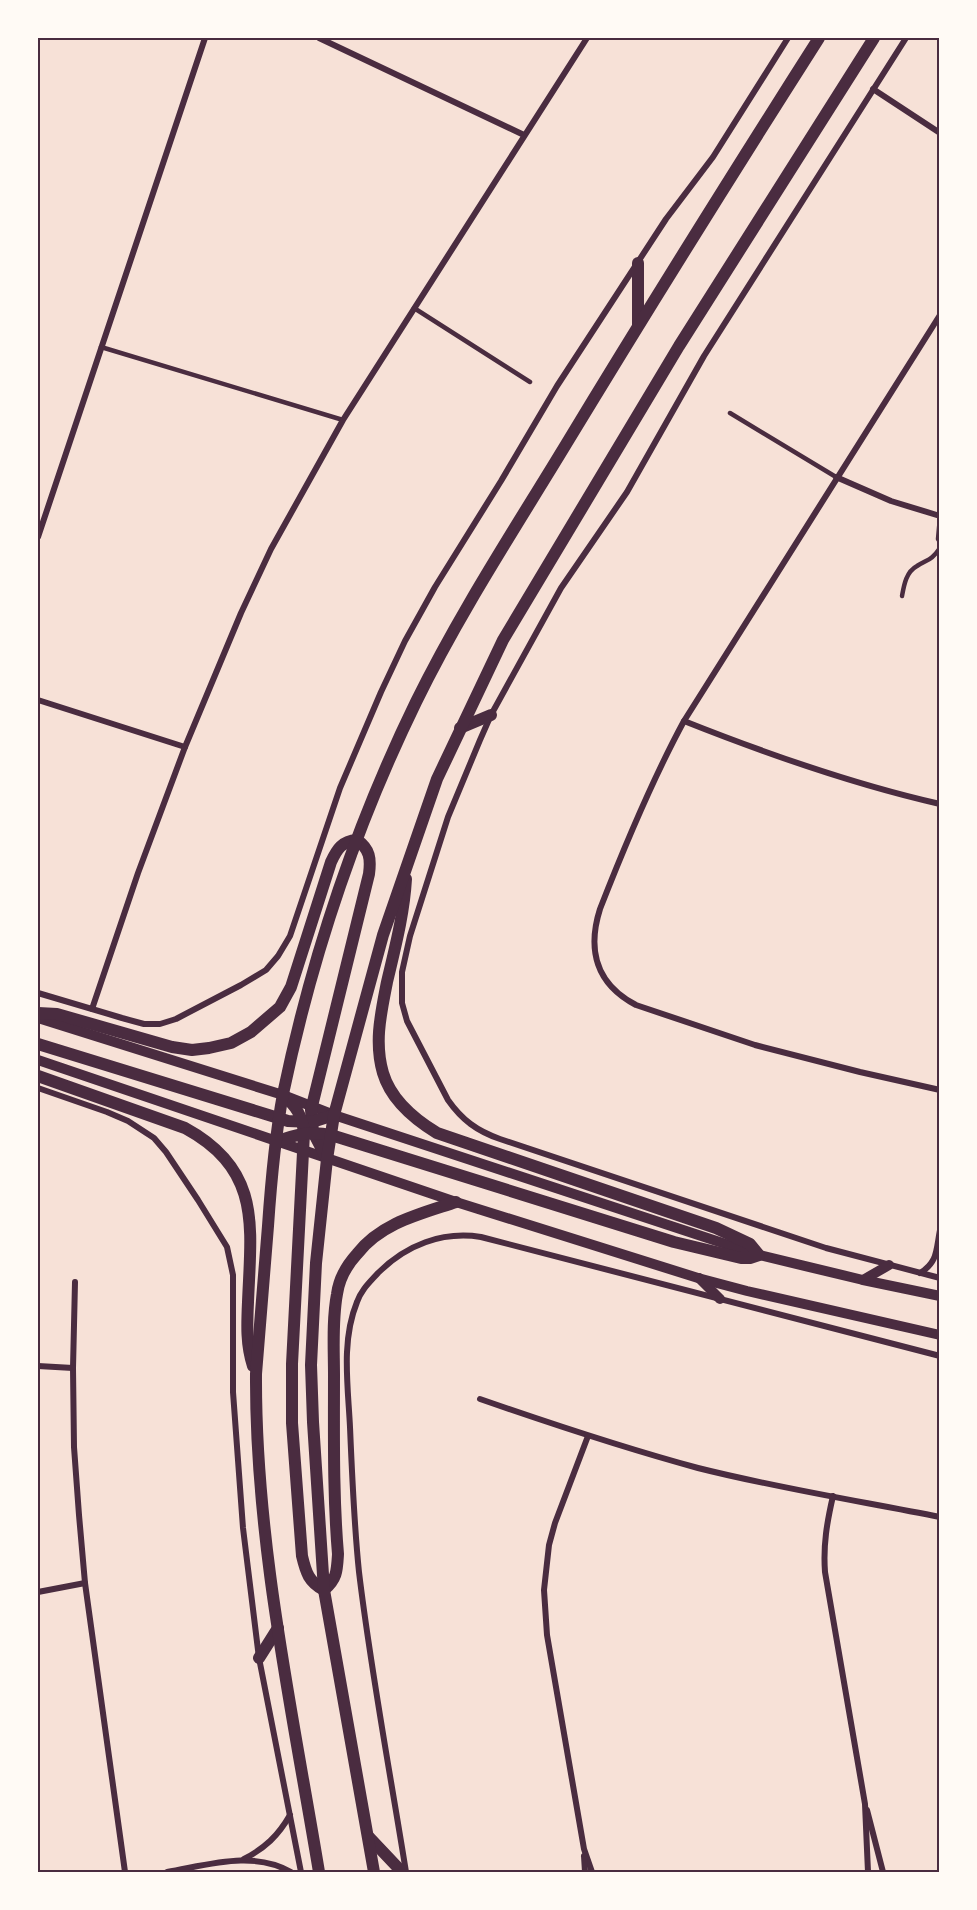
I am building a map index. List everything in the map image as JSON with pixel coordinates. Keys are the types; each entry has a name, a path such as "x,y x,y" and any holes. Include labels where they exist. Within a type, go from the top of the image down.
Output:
{"main road":[{"path":"319,1872 278,1628 259,1471 256,1374 271,1187 279,1119 304,1010 325,934 357,840 388,762 417,699 459,621 638,325 819,38"},
{"path":"374,1872 324,1590 312,1422 311,1365 316,1263 334,1115 383,935 437,779 503,640 679,346 874,38"},
{"path":"638,263 638,325"},
{"path":"460,728 491,715"},
{"path":"38,1013 57,1014 172,1047 192,1050 231,1042 251,1032 280,1007 291,987 331,862 341,845 350,840 357,840 365,846 370,855 369,874 308,1127 304,1152 294,1308 292,1423 302,1556 305,1569 313,1584 324,1590"},
{"path":"38,1044 674,1242 741,1258 759,1255 750,1244 716,1228 437,1133 404,1108 392,1092 383,1074 378,1040 380,1016 405,902 407,861"},
{"path":"38,1076 185,1128 203,1138 219,1151 245,1191 249,1206 251,1230 247,1333 249,1355 256,1374"},
{"path":"283,1095 298,1110 327,1159"},
{"path":"276,1142 334,1115"},
{"path":"324,1590 333,1582 338,1554 334,1320 337,1293 344,1271 358,1252 383,1230 402,1220 456,1202"},
{"path":"259,1658 278,1628"},
{"path":"368,1836 404,1872"}],"street":[{"path":"38,537 205,38"},
{"path":"319,38 524,135"},
{"path":"92,1010 138,873 185,747 255,581 343,420 586,38"},
{"path":"38,993 144,1024 160,1024 176,1019 241,985 266,970 278,956 290,936 340,788 405,641 435,587 557,386 666,219 713,157 788,38"},
{"path":"906,38 704,357 627,492 561,588 491,715 448,817 410,936 402,972 402,1003 407,1021 448,1100 474,1128 500,1139 826,1248 939,1278"},
{"path":"873,89 939,133"},
{"path":"939,315 684,721 662,761 640,810 600,909 594,941 601,972 610,986 624,999 636,1005 755,1045 939,1090"},
{"path":"836,477 891,501 939,516"},
{"path":"38,700 185,747"},
{"path":"684,721 807,767 939,804"},
{"path":"38,1018 283,1095 334,1115 759,1255 939,1296"},
{"path":"38,1060 304,1152 698,1278 747,1292 939,1335"},
{"path":"38,1088 128,1121 154,1138 166,1152 227,1247 233,1275 232,1345 237,1467 245,1548 259,1658 301,1872"},
{"path":"920,1273 930,1267 934,1261 939,1230"},
{"path":"404,1872 359,1572 351,1465 347,1358 350,1324 357,1300 367,1285 386,1265 405,1251 445,1237 463,1234 939,1356"},
{"path":"863,1280 889,1265"},
{"path":"698,1278 720,1299"},
{"path":"75,1282 73,1368 76,1481 85,1583 124,1872"},
{"path":"38,1366 73,1368"},
{"path":"480,1399 588,1436 699,1468 761,1483 939,1517"},
{"path":"585,1872 584,1849 547,1635 544,1590 549,1545 555,1523 588,1436"},
{"path":"833,1496 826,1525 825,1572 865,1804 883,1872"},
{"path":"38,1592 85,1583"},
{"path":"865,1804 868,1872"},
{"path":"243,1859 258,1852 271,1842 290,1815"},
{"path":"584,1849 592,1872"},
{"path":"167,1872 243,1859 275,1864 291,1872"}],"lane":[{"path":"414,308 530,382"},
{"path":"101,347 343,420"},
{"path":"730,413 836,477"},
{"path":"939,516 939,542"},
{"path":"902,596 906,578 915,566 934,557 939,548"}]}
